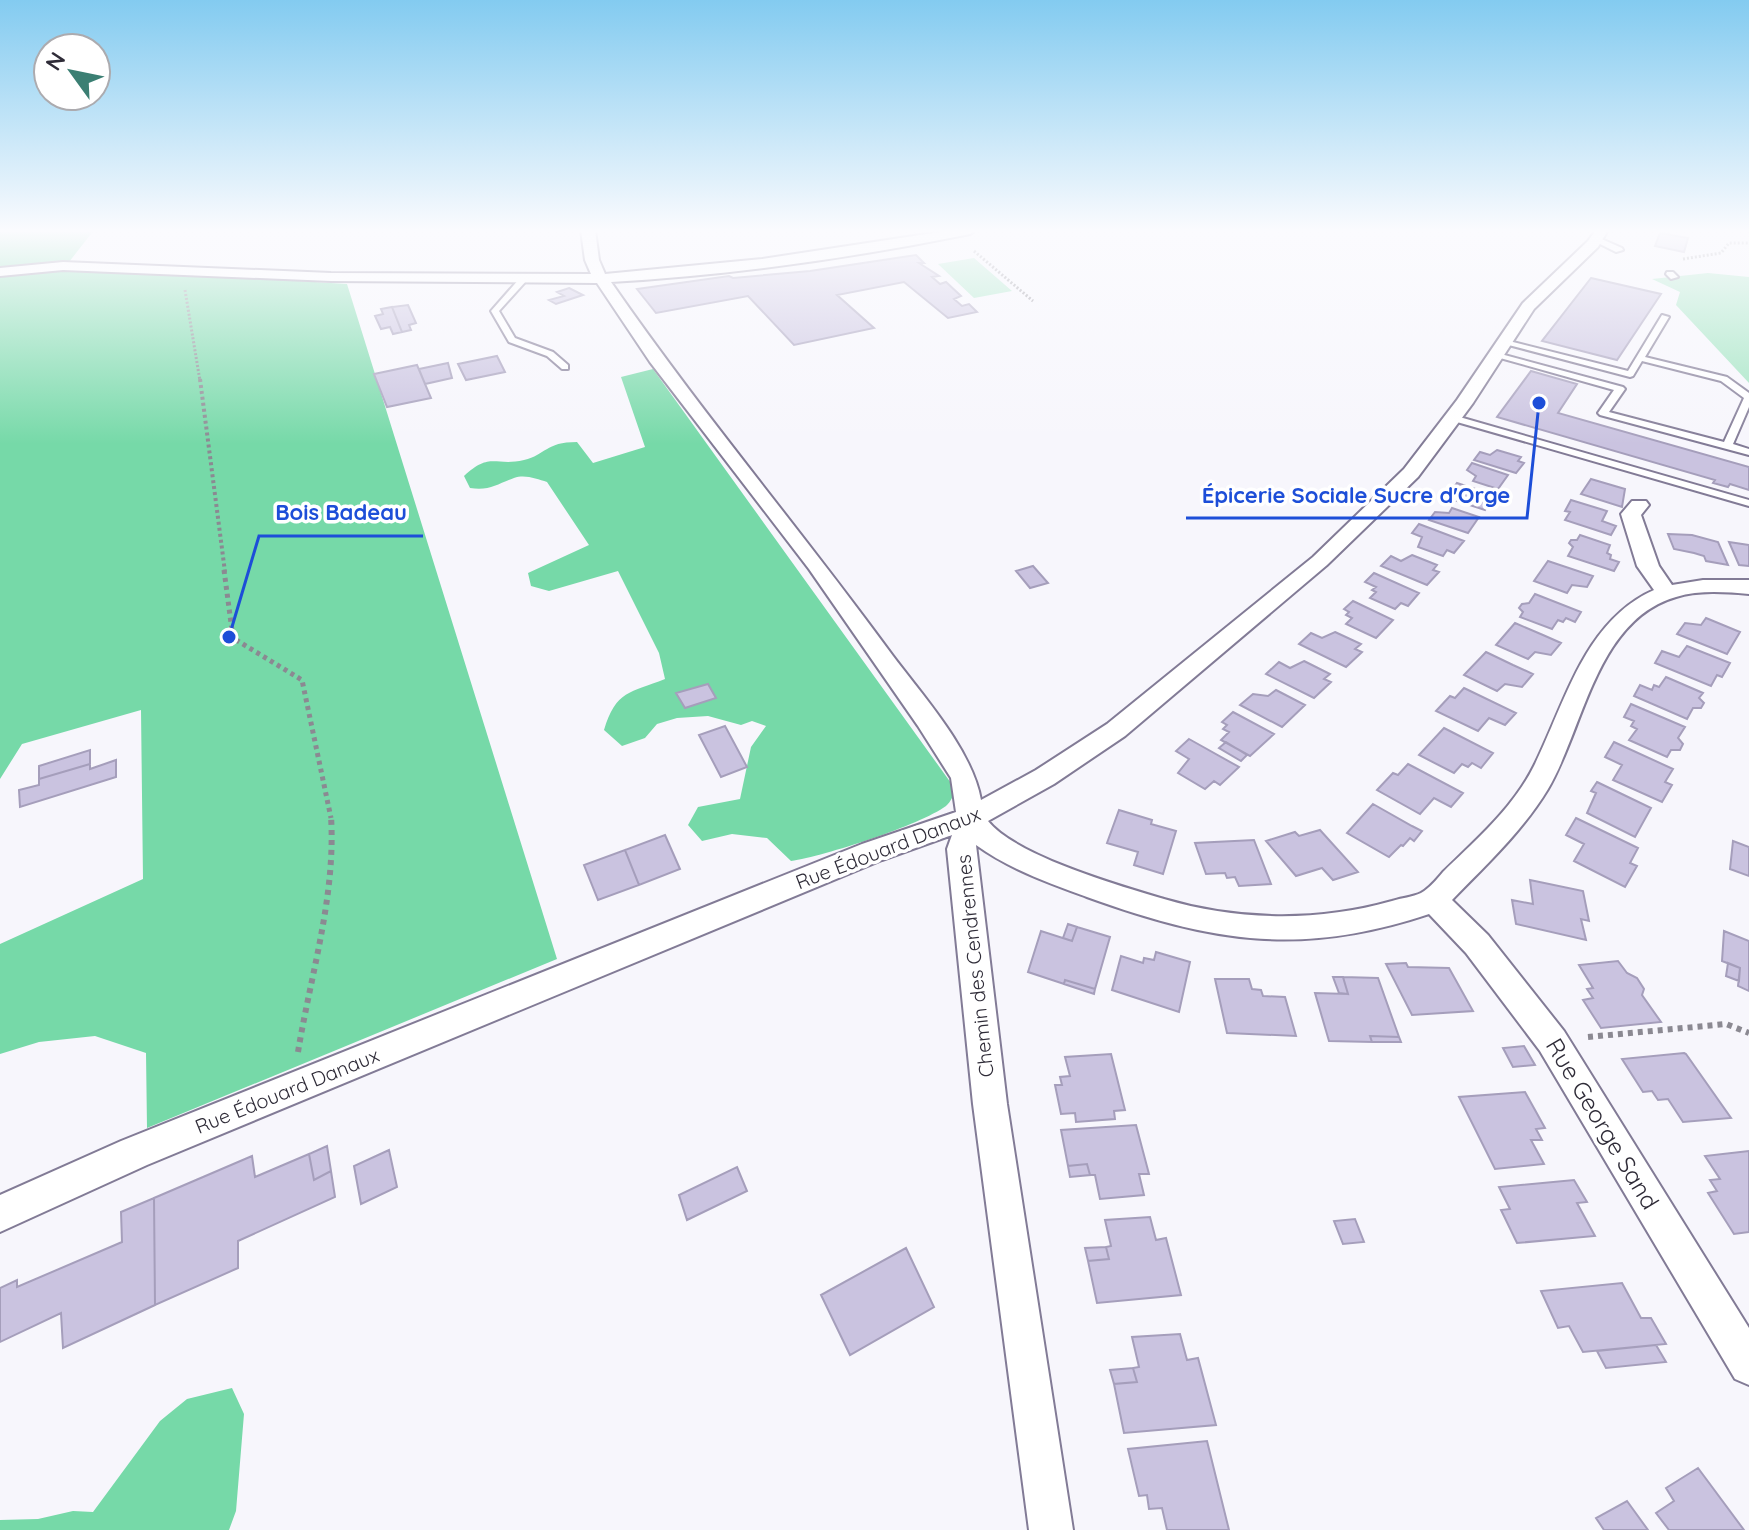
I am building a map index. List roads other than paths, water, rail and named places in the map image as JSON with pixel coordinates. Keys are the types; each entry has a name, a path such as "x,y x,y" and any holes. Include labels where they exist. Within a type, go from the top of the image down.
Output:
{"street":[{"name":"Chemin des Cendrennes","path":"617,301 656,359 816,565 964,777 971,818 961,849 990,1104 1051,1530"},
{"name":"Rue Édouard Danaux","path":"0,1214 134,1153 872,852 971,818 1045,777 1116,730 1287,589 1411,473 1453,418 1533,301"},
{"path":"1639,505 1631,514 1648,566 1666,592"},
{"path":"971,818 987,838 1024,858 1167,913 1223,925 1339,926 1385,916 1433,900 1521,809 1545,770 1577,691 1612,635 1635,610 1666,592 1691,586 1749,587"},
{"name":"Rue George Sand","path":"1433,900 1477,944 1552,1041 1749,1365"}],"lane":[{"path":"504,301 495,311 512,340 550,354 565,367"},
{"path":"1501,350 1630,374 1665,317"},
{"path":"1501,350 1620,389 1603,413 1749,452"},
{"path":"1640,358 1724,379 1749,397 1727,446"},
{"path":"1453,418 1749,503"}],"place":[{"name":"Épicerie Sociale Sucre d'Orge","path":"1539,403"},
{"name":"Bois Badeau","path":"229,637"}]}
